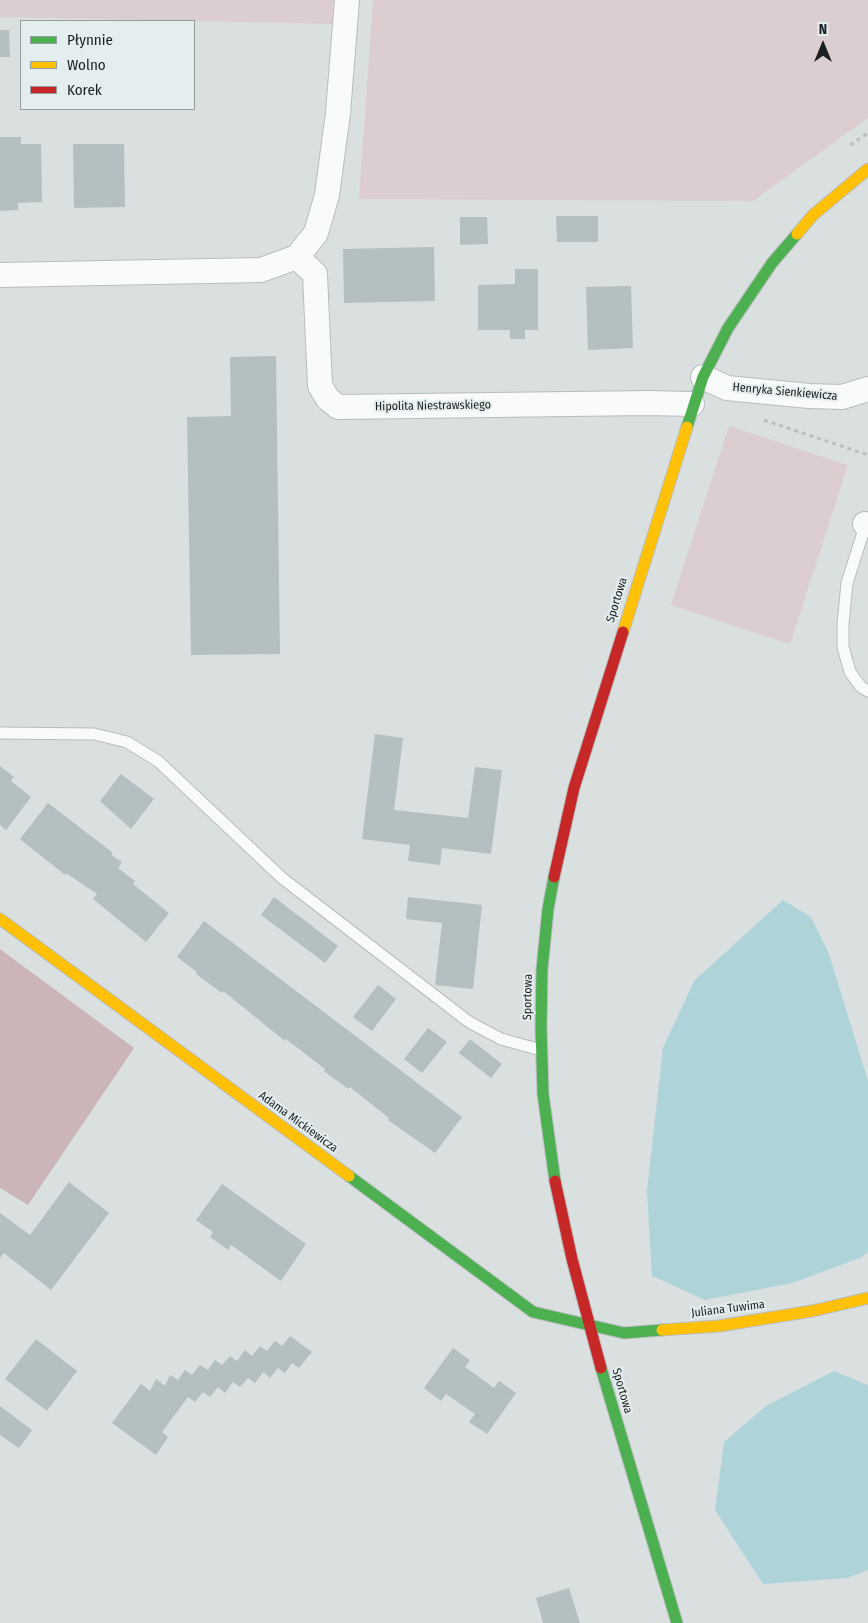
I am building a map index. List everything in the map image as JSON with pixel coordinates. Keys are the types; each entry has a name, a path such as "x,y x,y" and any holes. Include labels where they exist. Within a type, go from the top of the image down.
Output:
{"street":[{"path":"0,275 262,270 297,257 316,233 327,195 338,113 348,0"},
{"name":"Sportowa","path":"677,1623 590,1326 553,1174 543,1094 542,1050 542,969 548,909 560,845 574,788 692,404 702,377 728,328 772,263 813,215 868,169"},
{"name":"Hipolita Niestrawskiego","path":"297,257 315,274 320,386 328,399 338,407 692,404"},
{"name":"Henryka Sienkiewicza","path":"702,377 728,388 809,396 842,397 867,391"},
{"name":"Adama Mickiewicza","path":"0,919 534,1312 590,1326"},
{"name":"Juliana Tuwima","path":"590,1326 624,1332 719,1326 812,1312 868,1298"}],"lane":[{"path":"867,522 847,583 843,624 844,647 850,672 861,687 868,691"},
{"path":"0,732 94,734 128,742 158,761 282,878 468,1022 501,1039 542,1050"}],"path":[{"path":"755,417 868,455"}],"shaded area":[{"path":"0,0 338,0 336,24 0,17"},
{"path":"373,0 868,0 868,118 753,201 359,199"},
{"path":"729,426 848,465 790,644 671,605"},
{"path":"0,949 134,1048 28,1205 0,1188"}],"water":[{"path":"783,900 811,917 829,954 868,1081 868,1252 860,1258 792,1283 705,1300 652,1276 647,1191 663,1048 694,981"},
{"path":"834,1371 868,1385 868,1570 847,1578 763,1584 715,1510 724,1442 766,1406"}],"building":[{"path":"0,30 9,30 10,57 0,57"},
{"path":"0,137 21,137 21,144 41,144 42,202 18,203 18,210 0,211"},
{"path":"73,144 124,144 125,207 74,208"},
{"path":"556,216 598,216 598,242 557,242"},
{"path":"460,217 487,217 488,244 460,245"},
{"path":"434,247 435,301 344,303 343,249"},
{"path":"515,269 538,269 538,330 525,330 525,339 510,339 510,330 478,330 478,285 515,284"},
{"path":"631,286 633,348 588,350 586,287"},
{"path":"276,356 280,654 191,655 187,417 231,416 230,357"},
{"path":"375,734 403,738 394,810 468,818 475,767 502,770 491,854 442,848 440,865 408,861 410,845 362,839"},
{"path":"0,766 14,777 11,781 31,797 6,830 0,825"},
{"path":"121,774 154,799 131,829 100,801"},
{"path":"48,803 113,853 111,855 122,862 118,868 135,881 133,884 169,913 146,942 93,899 97,894 66,873 65,875 20,839"},
{"path":"274,897 338,946 325,963 261,915"},
{"path":"408,897 482,905 473,989 435,985 442,923 406,919"},
{"path":"204,921 462,1117 435,1153 388,1120 389,1118 350,1087 348,1089 324,1071 325,1069 286,1039 285,1041 223,991 222,993 196,974 197,972 177,957"},
{"path":"378,985 396,999 372,1031 353,1017"},
{"path":"428,1028 447,1042 422,1073 404,1059"},
{"path":"470,1039 502,1064 491,1078 459,1053"},
{"path":"69,1182 109,1213 51,1290 4,1253 0,1258 0,1213 30,1235"},
{"path":"222,1184 306,1244 281,1281 231,1245 228,1250 210,1237 213,1232 196,1220"},
{"path":"290,1336 312,1352 299,1368 292,1363 285,1373 278,1368 270,1378 263,1372 255,1383 248,1378 240,1387 233,1382 225,1393 218,1387 210,1397 203,1392 195,1402 188,1397 162,1432 168,1437 156,1455 112,1423 141,1384 150,1391 156,1379 165,1386 170,1375 178,1380 185,1370 192,1375 200,1365 208,1370 215,1360 222,1365 230,1356 237,1361 245,1350 252,1356 260,1346 267,1351 275,1341 282,1346"},
{"path":"36,1339 77,1371 47,1411 5,1379"},
{"path":"453,1348 470,1360 465,1367 494,1388 499,1381 516,1393 487,1434 469,1422 475,1414 446,1394 441,1401 424,1388"},
{"path":"0,1406 32,1430 19,1448 0,1435"},
{"path":"569,1588 580,1623 543,1623 536,1598"}],"traffic: fast":[{"path":"687,427 703,377 728,328 772,263 797,234"},
{"path":"554,877 548,909 542,969 541,1028 543,1094 555,1181"},
{"path":"349,1176 533,1312 624,1333 662,1330"},
{"path":"601,1368 677,1623"}],"traffic: slow":[{"path":"797,234 813,215 868,169"},
{"path":"623,632 687,427"},
{"path":"0,919 349,1176"},
{"path":"662,1330 719,1326 812,1311 868,1298"}],"traffic: jam":[{"path":"554,877 574,788 623,632"},
{"path":"555,1181 572,1259 601,1368"}]}
